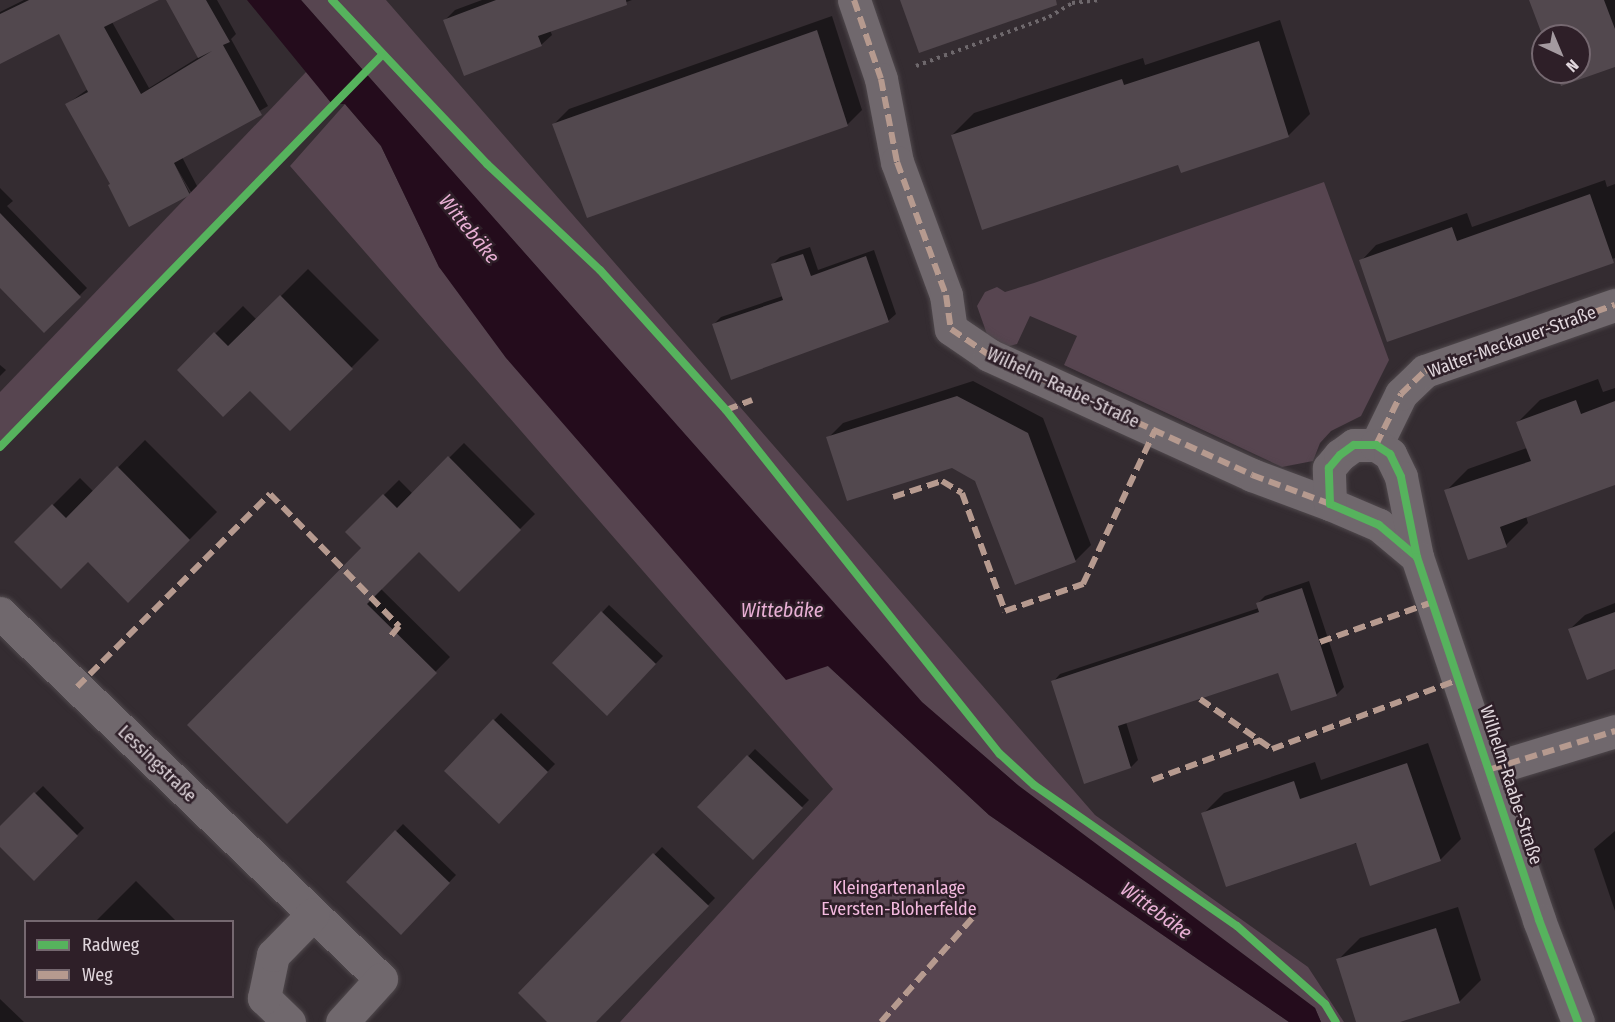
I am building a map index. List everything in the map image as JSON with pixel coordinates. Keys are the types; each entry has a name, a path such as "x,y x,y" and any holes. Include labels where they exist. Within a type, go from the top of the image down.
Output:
{"street":[{"name":"Wilhelm-Raabe-Straße","path":"854,0 881,79 897,162 946,295 951,329 989,356 1252,475 1379,525 1417,557"},
{"name":"Walter-Meckauer-Straße","path":"1376,446 1401,394 1425,371 1615,305"},
{"path":"1330,504 1329,468 1354,445 1376,446"},
{"name":"Wilhelm-Raabe-Straße","path":"1376,446 1390,454 1401,477 1417,557 1491,769 1539,920 1578,1022"},
{"name":"Lessingstraße","path":"0,614 381,979 342,1022"},
{"path":"1491,769 1615,731"},
{"path":"288,1022 264,998 273,954 313,914"}],"path":[{"path":"881,79 1049,17 1071,1 1100,0"},
{"path":"375,63 381,56"}],"green space":[{"path":"301,0 386,0 1095,815 1308,967 1344,1022 1321,1022 1315,1008 1019,786 921,702"},
{"path":"307,71 332,104 0,447 0,392"},
{"name":"Kleingartenanlage Eversten-Bloherfelde","path":"345,104 381,146 439,267 828,666 989,815 1289,1022 620,1022 833,789 290,166"},
{"path":"1324,182 1389,360 1361,416 1331,431 1320,443 1313,461 1282,467 1064,365 1077,336 1030,316 1017,344 1006,347 989,340 977,306 985,292 997,287 1005,292 1034,283"}],"water":[{"name":"Wittebäke","path":"247,0 301,0 922,702 1019,786 1315,1008 1321,1022 1289,1022 989,815 828,666 786,680 506,358 439,267 381,146 345,104 332,104"}],"building":[{"path":"29,0 159,0 104,27 141,94 212,51 198,58 166,0 206,0 230,42 223,45 262,115 174,163 190,195 129,227 108,185 110,184 65,104 88,92 59,34 0,64 0,14"},
{"path":"496,0 626,0 627,5 538,36 542,46 464,76 443,20"},
{"path":"900,0 1056,0 1057,5 919,53"},
{"path":"1529,0 1604,0 1615,29 1615,67 1591,75 1591,24 1538,24"},
{"path":"817,30 848,126 587,218 552,124"},
{"path":"1259,41 1289,137 1181,173 1178,165 982,230 951,135 1122,79 1124,85"},
{"path":"1590,194 1614,263 1387,342 1359,260 1452,227 1457,241"},
{"path":"0,213 81,297 44,333 0,288"},
{"path":"803,254 811,276 866,256 889,322 731,380 712,324 783,300 771,264"},
{"path":"280,295 353,369 290,431 250,391 223,417 177,370 214,332 228,346"},
{"path":"957,396 1028,433 1076,562 1015,585 975,481 952,468 847,501 826,437"},
{"path":"1576,400 1581,414 1615,401 1615,485 1500,527 1507,547 1468,560 1444,490 1531,461 1516,422"},
{"path":"448,456 521,530 459,592 419,552 367,604 437,673 287,824 187,725 361,548 345,532 383,494 397,508"},
{"path":"117,466 190,540 128,603 88,562 61,589 14,542 52,504 66,518"},
{"path":"1302,588 1337,696 1291,711 1278,673 1118,726 1131,768 1084,784 1051,681 1259,612 1256,603"},
{"path":"601,611 656,664 607,716 552,663"},
{"path":"1615,612 1615,669 1587,680 1568,629"},
{"path":"493,719 548,772 499,824 444,771"},
{"path":"747,755 803,808 753,860 697,807"},
{"path":"1407,763 1441,861 1370,886 1356,843 1226,887 1201,813 1294,781 1300,799"},
{"path":"34,792 78,836 34,881 0,847 0,826"},
{"path":"395,830 450,883 401,935 346,882"},
{"path":"653,853 709,906 596,1022 547,1022 518,993"},
{"path":"1436,928 1460,1003 1400,1022 1356,1022 1336,959"}],"marked path":[{"path":"854,0 881,79 897,162 946,295 951,329 989,355 1252,475 1330,504"},
{"path":"1376,445 1401,394 1425,371 1615,305"},
{"path":"726,410 752,400"},
{"path":"893,497 942,481 962,493 1005,611 1083,584 1155,430"},
{"path":"77,687 270,494 399,626 390,637"},
{"path":"1320,642 1433,602"},
{"path":"1200,699 1272,749 1460,679"},
{"path":"1491,769 1615,731"},
{"path":"1152,780 1261,740"},
{"path":"881,1022 975,915"}],"cycle path":[{"path":"332,0 487,164 600,270 726,410 1000,754 1034,785 1237,926 1325,1004 1336,1022"},
{"path":"0,447 381,56"},
{"path":"1417,557 1379,525 1330,504 1329,468 1340,455 1354,445 1376,445 1390,454 1401,477 1417,557 1539,920 1578,1022"}]}
